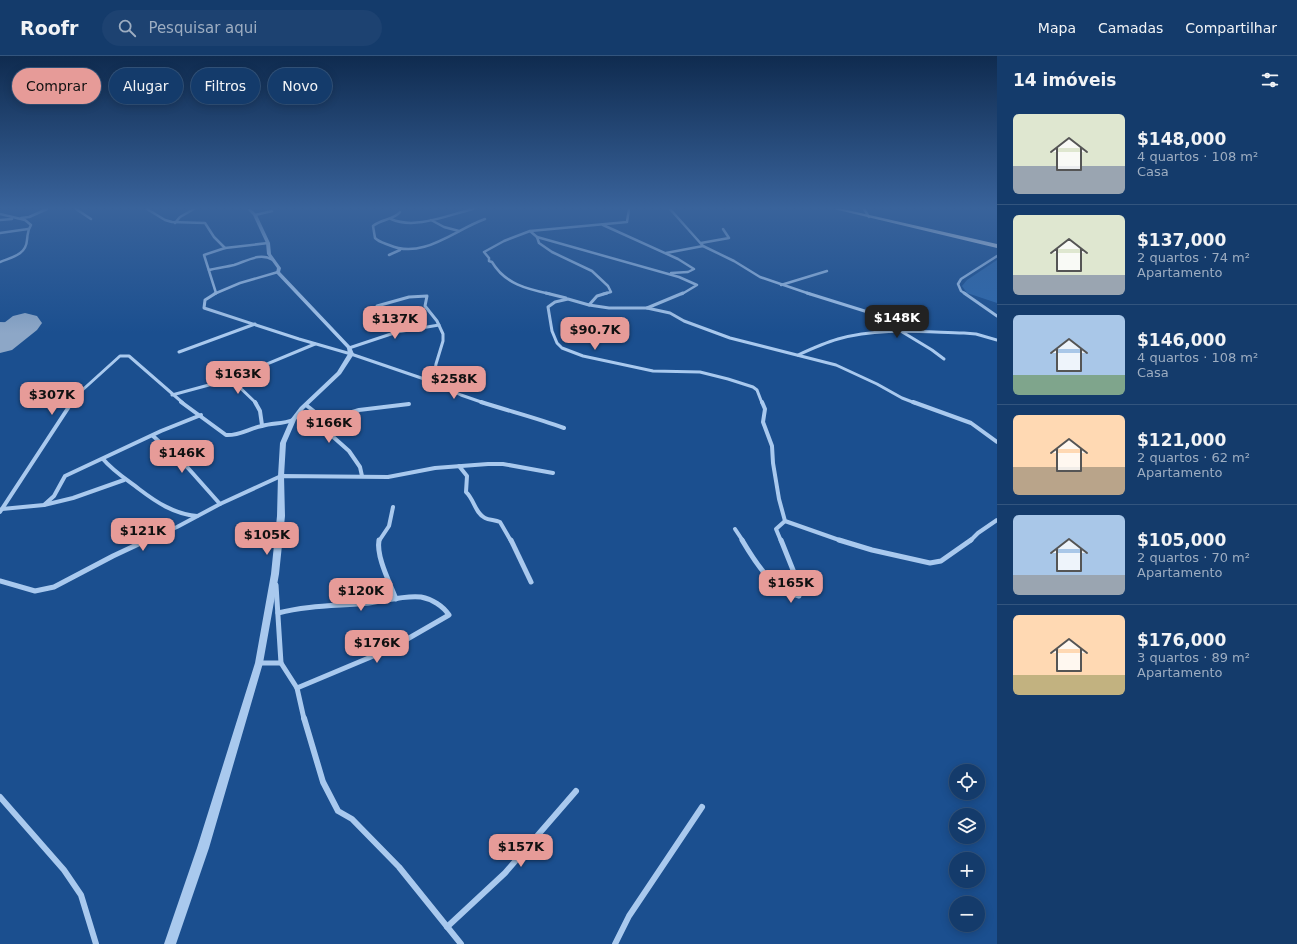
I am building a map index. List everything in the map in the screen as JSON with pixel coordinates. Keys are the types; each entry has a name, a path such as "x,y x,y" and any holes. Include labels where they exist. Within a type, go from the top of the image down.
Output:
{"street":[{"path":"0,262 24,250"},
{"path":"216,250 204,255 216,293"},
{"path":"269,250 269,254 279,268 278,272 350,351"},
{"path":"389,255 399,250"},
{"path":"487,250 484,252 489,261 492,262 496,270 508,280 532,289 589,305 609,308 647,308 670,314 684,321 730,338 836,365 877,384 902,398 971,423 997,442"},
{"path":"550,250 592,270 608,286 611,292 597,296 589,305"},
{"path":"589,250 679,276 697,285 678,296 647,308"},
{"path":"658,250 678,259 694,269 688,272 666,273"},
{"path":"665,254 680,250"},
{"path":"713,250 760,277 780,285 871,313 932,350 944,359"},
{"path":"209,270 262,256 270,257 273,260"},
{"path":"997,256 961,278 958,284 961,291 997,316"},
{"path":"780,285 827,271"},
{"path":"278,272 252,279 216,293 204,302 204,308 206,310 316,344 350,351 433,382 461,395 508,411 548,421 564,428"},
{"path":"377,306 406,298 423,295 428,296 425,306 435,316 443,340 439,349 435,379 433,382"},
{"path":"568,299 555,302 548,307 554,339 562,348 583,356 644,370 686,370 710,374 752,387 759,392 761,402 765,409 763,422 772,446 776,485 785,521"},
{"path":"179,352 255,324"},
{"path":"170,944 203,848 259,663 275,574 281,516 283,443 293,420 306,405 339,373 350,351 397,332 439,325"},
{"path":"798,355 838,337 868,332 964,333 976,334 997,340"},
{"path":"172,395 231,379 316,344"},
{"path":"1,511 78,394 95,380 117,358 129,356 172,395 229,436 262,425 284,424 293,420"},
{"path":"221,364 231,379 257,403 263,418 262,425"},
{"path":"325,420 359,410 409,404"},
{"path":"306,405 325,420 331,435 350,451 360,467 362,476"},
{"path":"44,505 54,496 65,476 201,415"},
{"path":"153,436 172,451 175,456 196,475 220,504"},
{"path":"102,459 108,467 124,480 136,486 151,499 184,515 198,516"},
{"path":"0,581 35,591 54,587 113,556 178,527 220,504 281,476 388,477 459,466 503,464 553,473"},
{"path":"459,466 462,472 467,476 466,492 471,496 477,511 484,518 500,522 517,551 531,582"},
{"path":"1,511 44,505 73,498 124,480"},
{"path":"392,507 388,526 379,539 378,546 383,565 396,599"},
{"path":"785,521 830,538 872,550 930,563 941,561 968,543 978,533 997,520"},
{"path":"735,529 759,567 777,585 792,596 799,596 801,586 797,580 776,529 785,521"},
{"path":"275,574 281,663 297,688 307,732 323,782 332,802 338,811 352,820 398,867 433,907 461,944"},
{"path":"278,613 337,604 366,603 421,597 440,606 449,615 390,649 297,688"},
{"path":"259,663 281,663"},
{"path":"447,927 505,872 576,791"},
{"path":"0,797 64,870 81,895 96,944"},
{"path":"615,944 629,916 702,807"}],"shaded area":[{"path":"997,260 997,303 967,293 962,286 967,280"}],"taxiway":[{"path":"0,326 21,326"}],"runway":[{"path":"0,343 25,323"}]}
